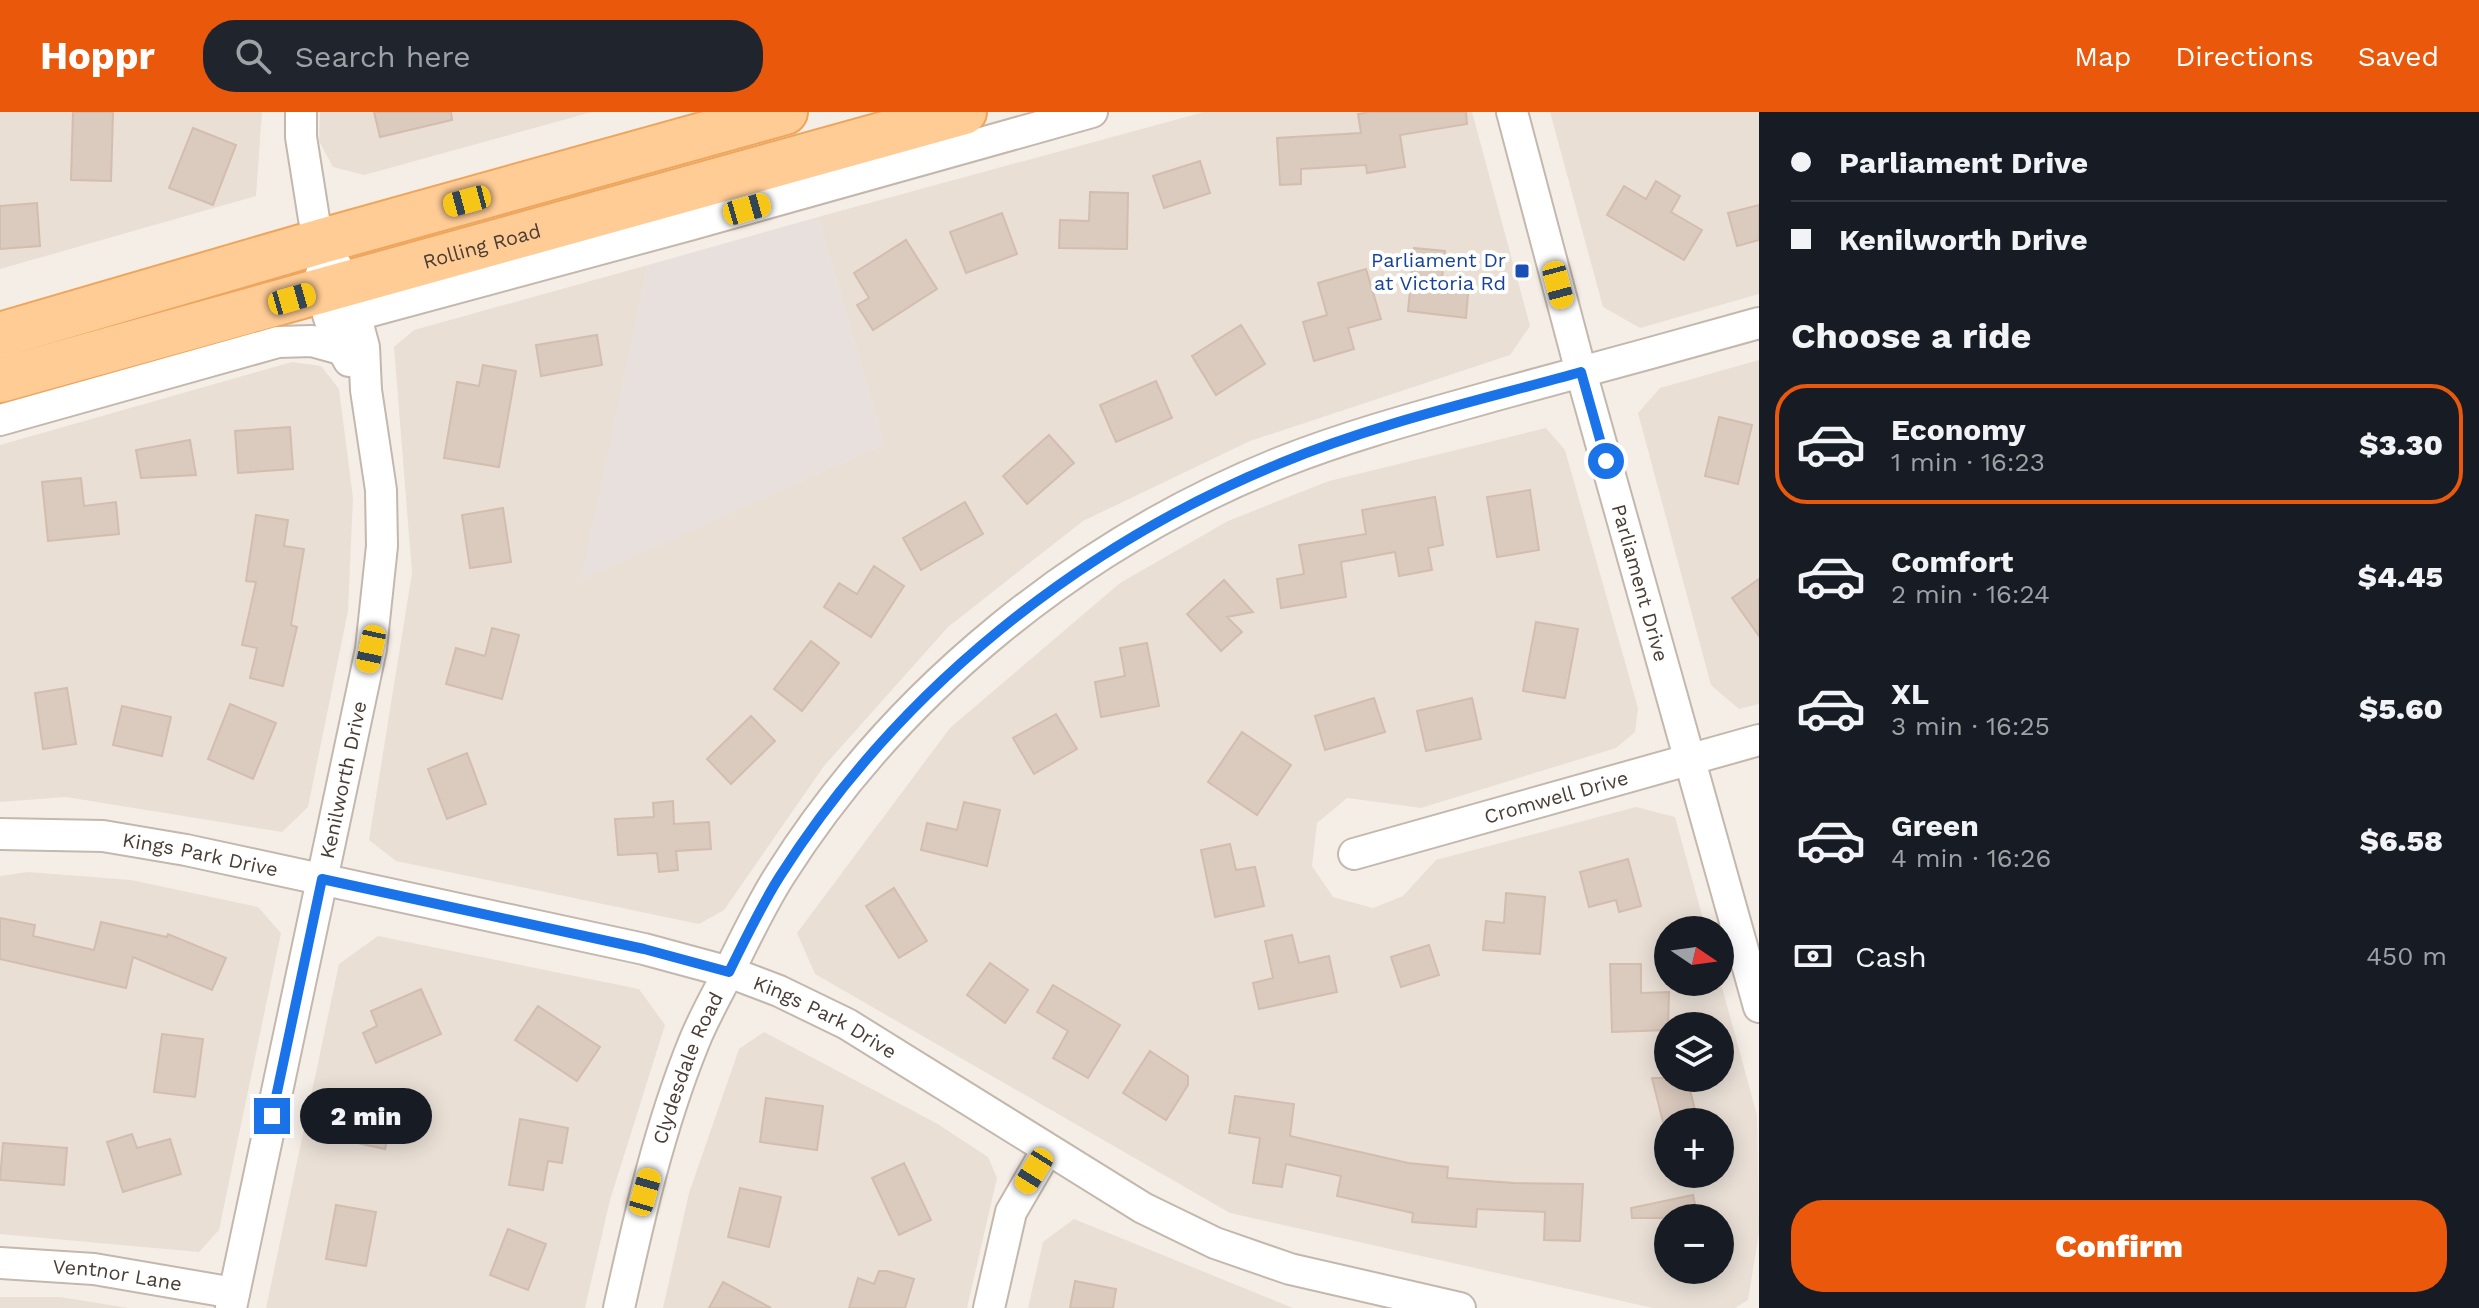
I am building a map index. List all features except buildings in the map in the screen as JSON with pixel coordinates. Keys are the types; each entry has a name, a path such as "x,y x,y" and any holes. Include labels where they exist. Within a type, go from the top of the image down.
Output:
{"main road":[{"path":"0,335 322,241 785,112"},
{"name":"Rolling Road","path":"0,380 341,297 964,112"}],"street":[{"name":"Kenilworth Drive","path":"233,1301 371,649 382,546 381,490 366,390 364,347 341,297 322,241 308,188 301,112"},
{"name":"Rolling Road","path":"341,297 674,230 1092,112"},
{"name":"Parliament Drive","path":"1512,112 1581,372 1759,1007"},
{"name":"Kenilworth Drive","path":"341,297 341,349 366,390"},
{"name":"Clydesdale Road","path":"619,1308 645,1192 665,1123 698,1033 779,877 859,768 954,669 1008,622 1065,579 1172,513 1284,461 1383,427 1759,323"},
{"path":"0,420 278,342 312,341 341,349"},
{"name":"Cromwell Drive","path":"1354,854 1759,740"},
{"name":"Kings Park Drive","path":"0,834 103,836 186,850 644,949 729,972 779,991 847,1024 1143,1208 1215,1243 1383,1299 1460,1308"},
{"path":"989,1308 1011,1212 1047,1150"},
{"name":"Ventnor Lane","path":"0,1263 94,1269 233,1301"}],"shaded area":[{"path":"0,112 262,112 256,196 0,269"},
{"path":"320,112 592,112 364,175 333,167 319,141"},
{"path":"1204,112 1472,112 1530,326 1510,355 1250,441 1083,521 948,627 824,766 724,910 699,924 396,861 369,840 412,573 394,347 414,330 648,265 581,580 884,444 818,217"},
{"path":"1550,112 1759,112 1759,294 1640,328 1603,307"},
{"path":"818,217 884,444 580,581 648,265"},
{"path":"1759,360 1759,704 1739,709 1711,685 1638,413 1660,388"},
{"path":"292,362 321,366 339,389 353,498 348,611 308,807 282,832 66,797 0,802 0,445"},
{"path":"1546,428 1565,450 1638,708 1635,732 1616,748 1421,808 1347,798 1317,823 1312,866 1333,897 1373,908 1403,896 1436,860 1636,807 1675,817 1702,916 1654,916 1654,996 1724,996 1729,1012 1654,1012 1654,1092 1734,1092 1734,1031 1757,1115 1759,1233 1748,1300 1735,1308 1653,1308 1230,1213 815,974 797,933 950,728 1120,583 1228,521 1329,481"},
{"path":"28,872 131,880 258,907 281,933 219,1230 199,1252 0,1234 0,876"},
{"path":"378,936 639,989 665,1025 610,1200 585,1308 266,1308 339,964"},
{"path":"764,1032 936,1123 988,1157 997,1178 967,1308 663,1308 689,1193 739,1049"},
{"path":"1074,1219 1293,1308 1028,1308 1043,1242"},
{"path":"0,1297 60,1297 128,1308 0,1308"}],"place":[{"name":"Parliament Dr at Victoria Rd","path":"1522,271"}],"route":[{"path":"272,1116 322,879 644,949 729,972 779,877 859,768 907,715 1008,622 1065,579 1172,513 1284,461 1383,427 1581,372 1606,461"}]}
